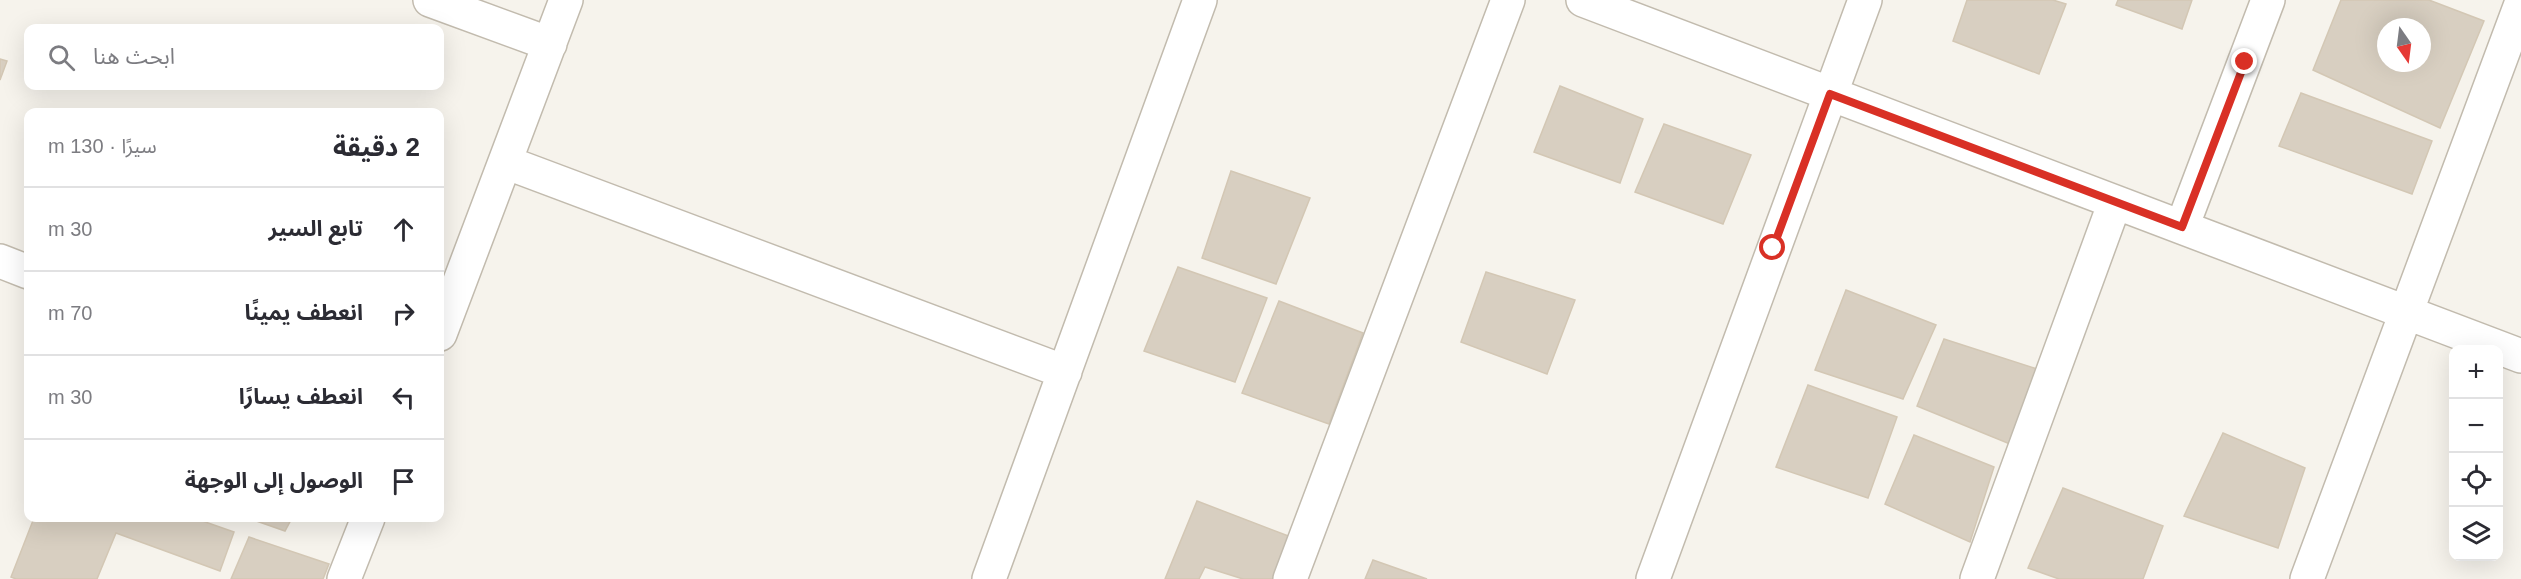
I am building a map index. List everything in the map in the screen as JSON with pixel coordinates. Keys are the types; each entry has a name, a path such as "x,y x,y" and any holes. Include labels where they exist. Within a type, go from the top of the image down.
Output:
{"street":[{"path":"430,0 550,44"},
{"path":"444,323 566,0"},
{"path":"990,579 1200,0"},
{"path":"1290,579 1508,0"},
{"path":"1582,0 2521,356"},
{"path":"1653,579 1865,0"},
{"path":"2182,227 2268,0"},
{"path":"2307,579 2521,4"},
{"path":"505,162 1065,372"},
{"path":"1977,579 2115,202"},
{"path":"0,261 24,270"},
{"path":"344,579 366,522"}],"building":[{"path":"1967,0 2053,0 2066,4 2039,74 1953,41"},
{"path":"2118,0 2192,0 2182,29 2116,5"},
{"path":"2341,0 2429,0 2484,21 2440,128 2313,70"},
{"path":"0,59 7,61 0,80"},
{"path":"1560,86 1643,119 1620,183 1534,152"},
{"path":"2301,93 2432,141 2412,194 2279,146"},
{"path":"1664,124 1751,155 1723,224 1635,192"},
{"path":"1231,171 1310,198 1276,284 1202,258"},
{"path":"1178,267 1267,298 1235,382 1144,351"},
{"path":"1486,272 1575,300 1547,374 1461,342"},
{"path":"1846,290 1936,325 1903,399 1815,370"},
{"path":"1279,301 1363,333 1329,424 1242,393"},
{"path":"1944,339 2037,369 2010,444 1917,406"},
{"path":"1808,385 1897,417 1868,498 1776,467"},
{"path":"2223,433 2305,468 2278,548 2184,516"},
{"path":"1914,435 1994,467 1970,542 1885,504"},
{"path":"2063,488 2163,526 2143,579 2059,579 2028,568"},
{"path":"1197,501 1291,537 1277,579 1243,579 1205,567 1199,579 1165,579"},
{"path":"32,522 205,522 234,532 220,571 116,533 97,579 16,579 11,577"},
{"path":"259,522 290,522 285,531"},
{"path":"249,537 329,564 323,579 231,579"},
{"path":"1373,560 1427,579 1365,579"}],"route":[{"path":"1773,248 1830,94 2182,227 2245,62"}]}
